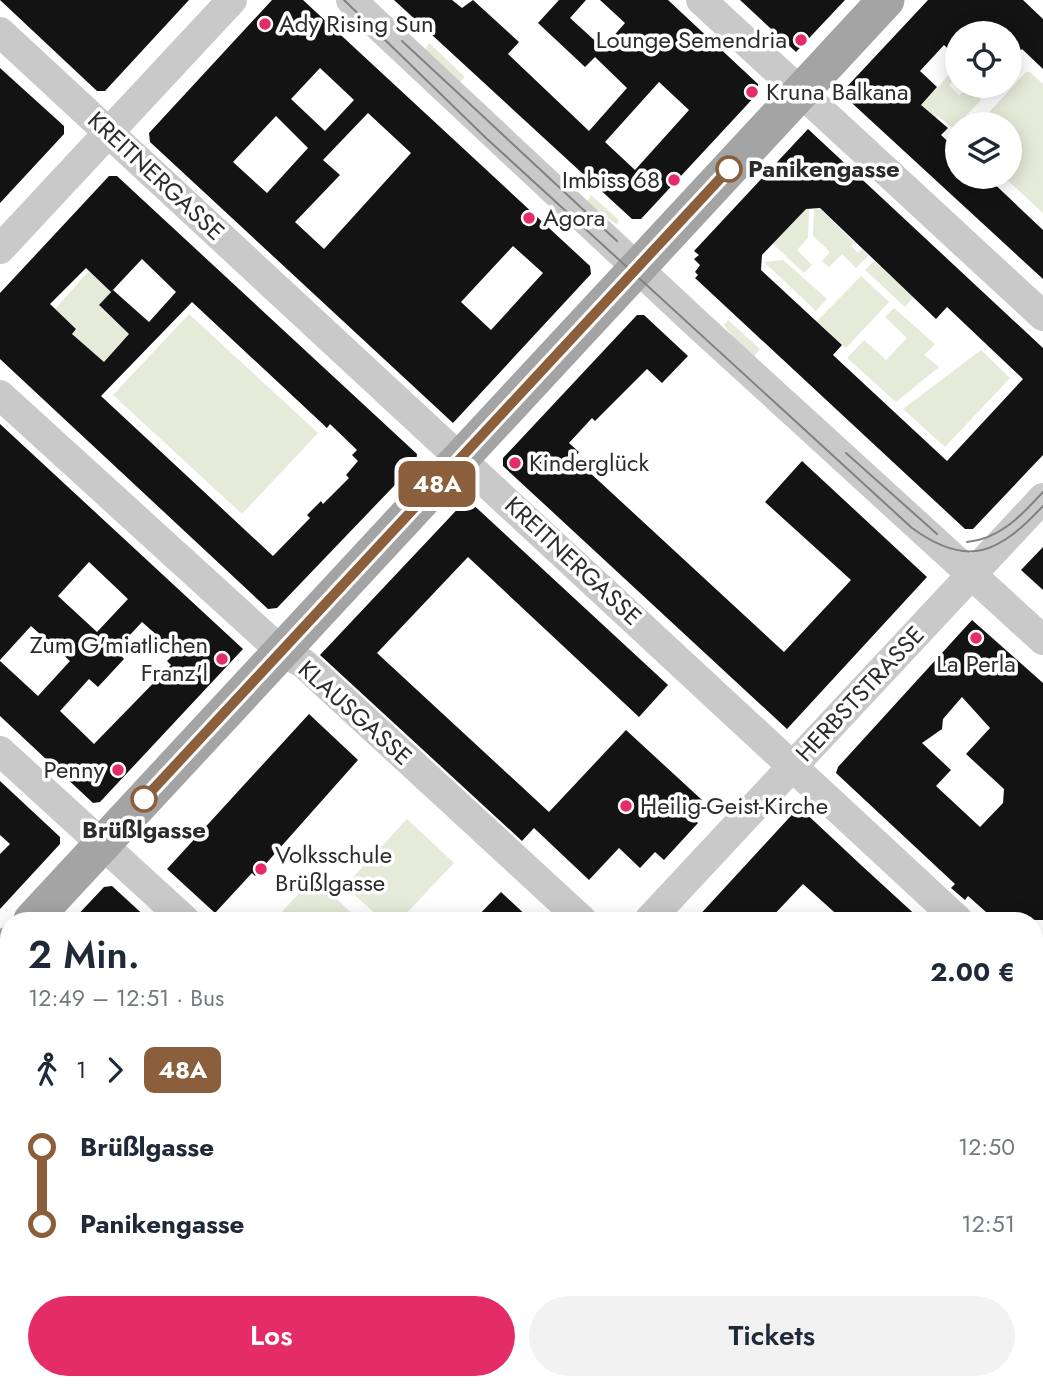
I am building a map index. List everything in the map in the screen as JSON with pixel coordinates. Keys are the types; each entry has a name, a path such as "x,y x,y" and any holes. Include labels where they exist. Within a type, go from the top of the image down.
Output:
{"main road":[{"path":"39,912 886,0"}],"street":[{"path":"0,249 232,0"},
{"path":"351,0 1043,640"},
{"path":"701,0 1043,316"},
{"name":"KREITNERGASSE","path":"0,32 950,912"},
{"name":"KLAUSGASSE","path":"0,395 282,652 303,663 573,912"},
{"name":"HERBSTSTRASSE","path":"656,912 1043,498"},
{"path":"0,751 176,912"}],"green space":[{"path":"429,43 465,77 459,83 424,51"},
{"path":"1030,72 1043,84 1043,213 1017,189 1022,189 1022,112 989,112 1002,98 1022,98 1022,76"},
{"path":"945,79 945,98 981,100 969,112 945,112 945,122 938,116 931,122 918,109"},
{"path":"591,195 619,220 617,225 587,202"},
{"path":"809,209 808,238 797,250 812,265 804,273 773,244"},
{"path":"814,209 820,209 855,243 851,246 858,253 862,249 868,256 856,268 842,254 829,267 822,261 830,252 813,236"},
{"path":"783,260 827,299 816,311 764,262"},
{"path":"874,261 913,297 905,307 865,270"},
{"path":"89,271 111,292 99,306 129,334 104,362 72,334 76,329 55,309"},
{"path":"861,276 889,302 846,348 817,321"},
{"path":"894,308 935,344 924,355 939,367 896,402 847,358 864,340 886,360 907,338 885,317"},
{"path":"189,314 318,433 242,514 113,395"},
{"path":"728,320 760,349 751,360 724,325"},
{"path":"981,350 1010,378 945,447 903,409"},
{"path":"407,819 454,863 408,912 373,912 345,886"},
{"path":"314,878 350,912 282,912"}],"building":[{"path":"0,0 189,0 105,91 97,91"},
{"path":"272,0 303,0 590,266 591,274 453,423 150,142 149,133","holes":["320,68 354,100 325,131 291,99","368,113 411,153 324,249 295,222 340,175 323,160","276,116 308,148 267,193 233,162","513,246 543,273 491,330 461,302"]},
{"path":"394,0 452,0 462,8 473,0 519,42 508,54 589,131 627,88 595,57 585,67 538,23 559,0 586,0 570,18 603,48 625,23 600,0 668,0 758,84 758,93 641,219 632,219","holes":["659,82 689,110 635,170 605,142"]},
{"path":"740,0 845,0 796,52"},
{"path":"928,0 1023,0 1043,19 1043,69 1022,49 1022,21 945,21 945,46 920,71 937,87 921,105 945,125 945,131 941,135 945,139 945,189 841,93"},
{"path":"0,68 64,126 64,134 0,203"},
{"path":"808,129 1043,348 1043,455 973,529 965,529 695,278 698,275 695,272 700,265 694,259 699,255 694,251","holes":["820,208 936,319 947,307 1023,379 947,461 833,355 842,345 761,270 762,255 806,209"]},
{"path":"109,176 117,176 417,454 416,463 277,608 268,609 0,359 0,293","holes":["142,259 176,292 149,322 113,290 99,305 129,334 104,362 72,334 76,329 50,304 86,268 111,292","192,302 327,428 330,424 357,450 352,455 358,461 346,475 349,478 323,504 321,501 307,515 310,518 273,556 101,396"]},
{"path":"945,189 1000,189 1043,230 1043,279"},
{"path":"637,315 644,315 688,356 662,383 647,369 595,421 592,418 569,443 579,452 574,458 784,652 851,580 765,502 802,461 927,577 787,729 503,466 503,458"},
{"path":"0,424 243,649 100,802 93,803 0,716 0,661 38,696 70,661 31,626 0,660","holes":["89,562 128,599 97,632 58,596","142,622 176,652 167,661 171,665 94,744 60,711 89,679 98,687 124,659 116,650"]},
{"path":"467,499 668,685 639,717 468,557 377,653 549,812 626,730 702,800 689,814 698,823 664,860 655,852 640,868 619,848 589,880 534,828 522,841 320,655"},
{"path":"1043,547 1043,590 1021,570"},
{"path":"972,620 1043,683 1043,912 986,912 968,896 965,900 951,888 955,884 836,773 838,767","holes":["962,697 990,728 966,754 1004,789 1003,803 980,827 936,786 951,770 922,743 942,729 943,719"]},
{"path":"309,714 358,760 255,876 252,873 216,912 167,869"},
{"path":"0,781 60,837 60,844 0,909 0,854 10,844 0,835"},
{"path":"799,807 912,912 834,912 803,884 777,912 702,912"},
{"path":"112,886 140,912 81,912 104,887"},
{"path":"501,892 522,912 482,912"}],"tram line":[{"path":"344,0 486,138 912,528 932,541 950,548 982,550 1012,535 1043,506"},
{"path":"402,41 617,241"},
{"path":"846,453 937,534"},
{"path":"967,542 1000,531 1043,492"}],"bus line":[{"name":"48A","path":"144,799 729,169"}],"place":[{"name":"Ady Rising Sun","path":"265,24"},
{"name":"Lounge Semendria","path":"801,40"},
{"name":"Kruna Balkana","path":"752,92"},
{"name":"Panikengasse","path":"729,169"},
{"name":"Imbiss 68","path":"674,180"},
{"name":"Agora","path":"529,218"},
{"name":"Kinderglück","path":"515,463"},
{"name":"La Perla","path":"976,638"},
{"name":"Zum G'miatlichen Franz'l","path":"222,659"},
{"name":"Penny","path":"118,770"},
{"name":"Brüßlgasse","path":"144,799"},
{"name":"Heilig-Geist-Kirche","path":"626,806"},
{"name":"Volksschule Brüßlgasse","path":"261,869"}]}
